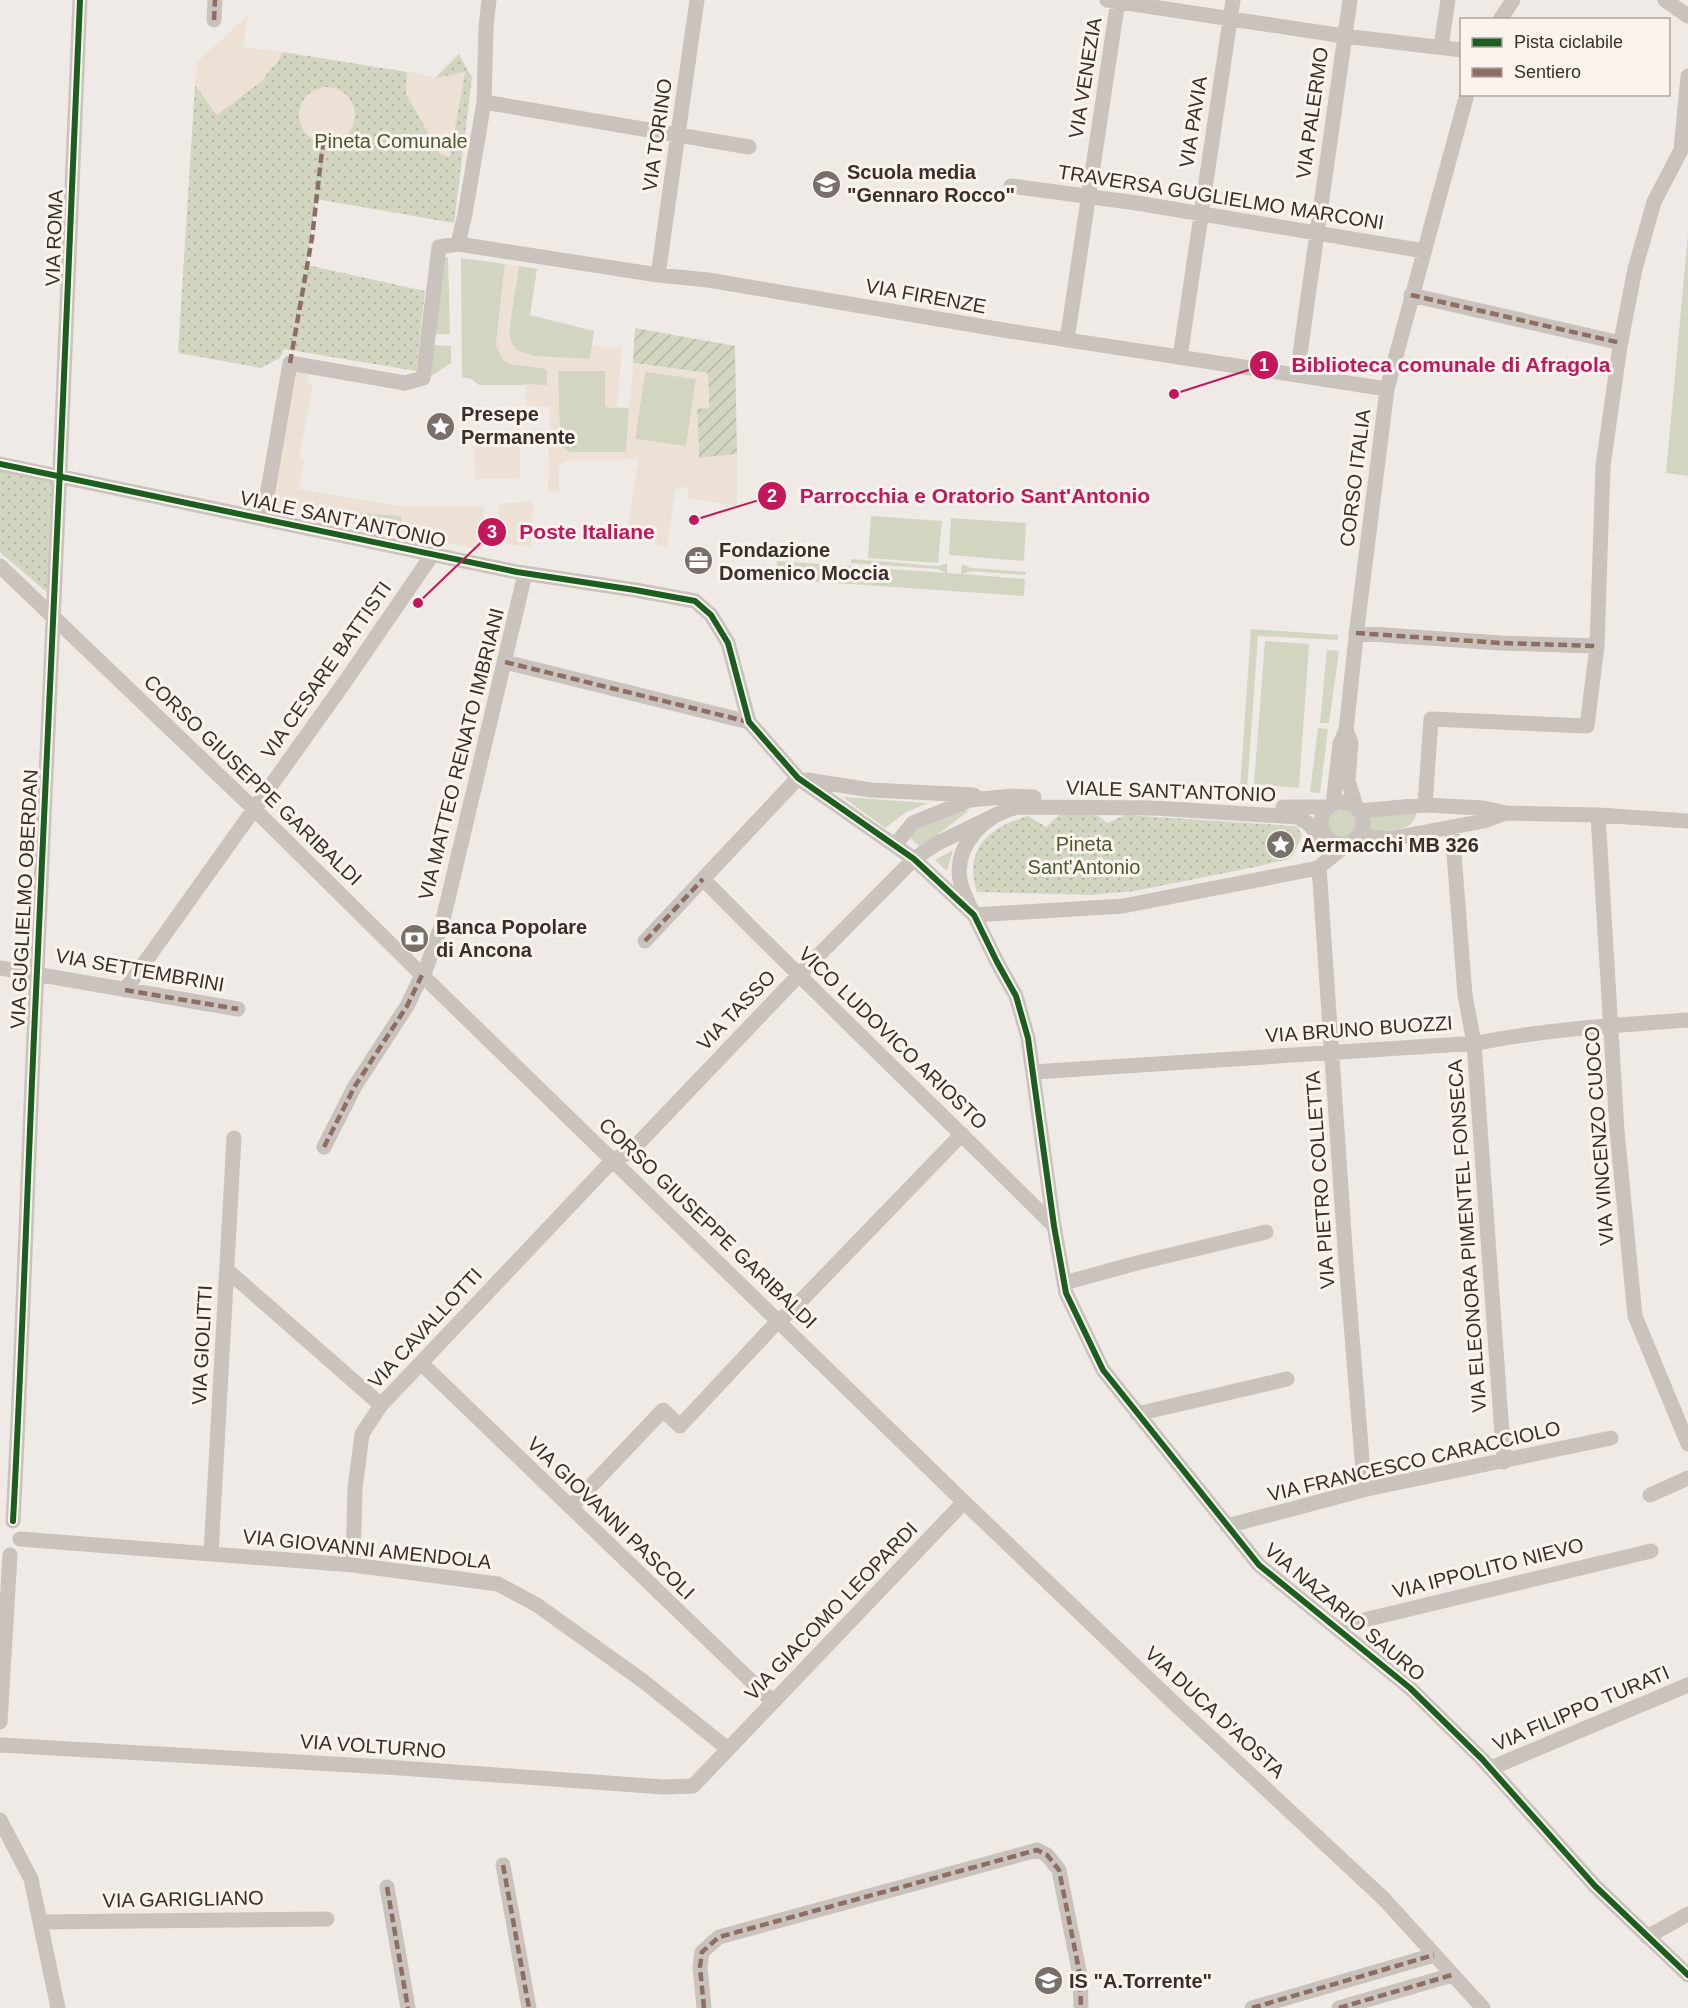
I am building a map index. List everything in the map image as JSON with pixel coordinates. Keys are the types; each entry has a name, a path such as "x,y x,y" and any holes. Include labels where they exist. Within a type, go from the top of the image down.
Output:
{"street":[{"name":"VIA ROMA","path":"55,616 80,0"},
{"path":"214,20 215,0"},
{"path":"263,519 290,363 405,383 423,378 439,248 458,244 465,214 484,102 489,0"},
{"name":"VIA TORINO","path":"658,275 697,0"},
{"path":"1114,0 1344,36 1460,50"},
{"name":"VIA VENEZIA","path":"1067,340 1089,196 1114,0"},
{"name":"VIA PAVIA","path":"1180,357 1233,0"},
{"name":"VIA PALERMO","path":"1297,375 1350,0"},
{"path":"1440,47 1448,0"},
{"path":"1501,18 1513,0"},
{"path":"1665,0 1688,16"},
{"path":"1425,805 1431,719 1587,726 1597,646 1604,466 1621,343 1635,269 1654,202 1681,150 1688,75"},
{"name":"CORSO ITALIA","path":"1331,806 1340,744 1346,730 1387,389 1466,96"},
{"path":"484,102 749,147"},
{"name":"TRAVERSA GUGLIELMO MARCONI","path":"1011,186 1089,196 1424,251"},
{"name":"VIA FIRENZE","path":"458,244 658,275 708,280 1067,340 1387,389"},
{"path":"1411,295 1621,343"},
{"name":"VIALE SANT'ANTONIO","path":"0,464 525,574 695,601 711,615 728,643 749,722 798,778 829,785 871,790 1010,803 1129,799 1302,808 1331,806"},
{"name":"VIA CESARE BATTISTI","path":"255,810 432,555"},
{"name":"CORSO GIUSEPPE GARIBALDI","path":"0,566 55,616 255,810 964,1502"},
{"name":"VIA MATTEO RENATO IMBRIANI","path":"423,976 442,924 525,574"},
{"name":"VIA GUGLIELMO OBERDAN","path":"6,1518 18,1435 37,973 55,616"},
{"path":"1356,633 1501,643 1597,646"},
{"path":"505,662 749,722"},
{"name":"CORSO ITALIA","path":"1346,730 1351,743 1348,781 1357,809"},
{"path":"645,941 798,778 914,859 974,915 1123,906 1316,868 1354,839 1364,823 1357,809 1345,802 1331,806 1322,818 1323,831 1327,837 1338,843 1354,839 1388,839 1452,828 1484,821 1506,813"},
{"name":"VIALE SANT'ANTONIO","path":"895,845 909,826 977,798 1010,803 1018,807 1154,808 1297,817 1309,824 1319,836 1327,837"},
{"name":"VIALE SANT'ANTONIO","path":"914,859 936,844 1010,803"},
{"name":"VIALE SANT'ANTONIO","path":"1010,803 978,828 966,846 962,857 960,880 974,915 1016,996 1028,1038 1033,1072"},
{"path":"1357,809 1425,805 1483,808 1506,813 1598,814 1688,821"},
{"path":"125,990 255,810"},
{"name":"VIA VINCENZO CUOCO","path":"1598,814 1617,1131 1635,1316 1688,1444"},
{"name":"VIA ELEONORA PIMENTEL FONSECA","path":"1452,828 1465,995 1474,1043 1504,1462"},
{"name":"VIA TASSO","path":"613,1160 630,1152 798,975 914,859"},
{"name":"VIA PIETRO COLLETTA","path":"1316,868 1333,1052 1347,1273 1363,1471 1367,1489"},
{"name":"VICO LUDOVICO ARIOSTO","path":"704,879 798,975 1054,1226"},
{"name":"VIA SETTEMBRINI","path":"0,968 238,1009"},
{"path":"324,1147 355,1086 407,1006 423,976"},
{"name":"VIA BRUNO BUOZZI","path":"1033,1072 1474,1043 1612,1026 1688,1020"},
{"name":"VIA NAZARIO SAURO","path":"1033,1072 1054,1226 1066,1293 1103,1370 1259,1565 1410,1688 1491,1768 1595,1886 1688,1975"},
{"path":"571,1507 663,1410 680,1426 778,1321 789,1313 962,1134"},
{"name":"VIA GIOLITTI","path":"212,1554 234,1138"},
{"name":"VIA CAVALLOTTI","path":"352,1565 355,1489 362,1434 381,1405 613,1160"},
{"path":"1065,1283 1266,1232"},
{"path":"227,1270 381,1405"},
{"name":"VIA GIOVANNI PASCOLI","path":"421,1363 773,1702"},
{"path":"1137,1414 1287,1379"},
{"name":"VIA FRANCESCO CARACCIOLO","path":"1227,1526 1367,1489 1611,1438"},
{"path":"0,1461 16,1457"},
{"path":"1650,1495 1688,1478"},
{"name":"VIA GIACOMO LEOPARDI","path":"728,1749 964,1502"},
{"name":"VIA DUCA D'AOSTA","path":"964,1502 1383,1899 1483,2008"},
{"path":"0,1722 5,1556 19,1545 20,1539 17,1526 6,1518"},
{"name":"VIA GIOVANNI AMENDOLA","path":"20,1539 352,1565 498,1584 537,1605 643,1681 728,1749"},
{"name":"VIA IPPOLITO NIEVO","path":"1335,1627 1651,1551"},
{"name":"VIA FILIPPO TURATI","path":"1491,1768 1688,1685"},
{"name":"VIA VOLTURNO","path":"0,1745 386,1767 663,1787 693,1786 728,1749"},
{"path":"0,1820 31,1880 57,2008"},
{"path":"704,2008 700,1966 702,1952 718,1937 1037,1850 1047,1855 1059,1870 1080,1975 1081,2008"},
{"path":"503,1865 530,2008"},
{"path":"387,1887 408,2008"},
{"path":"1647,1937 1688,1914"},
{"name":"VIA GARIGLIANO","path":"40,1922 327,1918"},
{"path":"1252,2008 1434,1955"},
{"path":"1339,2008 1452,1975"}],"green space":[{"name":"Pineta Comunale","path":"283,52 435,78 459,54 472,78 454,223 316,199 307,265 425,291 416,371 284,349 280,358 261,368 178,353 195,85 217,115 277,63"},
{"path":"1688,234 1688,476 1666,473"},
{"path":"448,257 450,334 435,334 443,258"},
{"path":"461,258 505,264 496,345 509,364 543,368 547,371 547,385 479,385 471,379 462,377"},
{"path":"519,266 537,269 530,315 594,331 590,359 537,356 518,351 512,346 509,330"},
{"path":"635,328 735,346 737,454 699,458 697,408 709,408 708,373 633,363"},
{"path":"434,345 451,346 451,363 430,377"},
{"path":"558,370 605,371 605,407 629,408 626,452 569,452 560,446"},
{"path":"645,371 696,379 686,447 635,439"},
{"path":"0,471 54,483 50,595 0,552"},
{"path":"356,512 402,516 402,533 354,524"},
{"path":"871,516 942,521 938,563 868,558"},
{"path":"951,518 1026,523 1024,561 949,555"},
{"path":"851,559 938,566 947,563 947,573 961,574 962,564 971,568 1026,572 1025,575 971,571 962,574 1025,579 1024,596 776,579 777,561 946,573 938,569 851,563"},
{"path":"1251,629 1338,635 1338,640 1258,636 1247,789 1240,788"},
{"path":"1265,641 1309,644 1299,788 1254,784"},
{"path":"1327,650 1339,651 1329,723 1320,723"},
{"path":"1318,728 1328,729 1320,793 1310,792"},
{"path":"843,797 928,803 906,812 885,828"},
{"path":"965,809 968,811 966,813 924,845 920,847 911,839 912,832"},
{"path":"1342,809 1352,813 1356,823 1352,833 1342,837 1332,833 1328,823 1332,813"},
{"path":"1416,813 1410,825 1404,828 1367,832 1368,816"},
{"name":"Pineta Sant'Antonio","path":"1060,814 1097,815 1108,823 1125,815 1295,826 1302,835 1293,855 1288,859 1134,891 1089,895 977,892 974,864 977,852 991,834 1002,826 1028,816 1046,827"},
{"path":"953,850 947,871 935,860"}],"shaded area":[{"path":"248,15 243,47 283,52 262,81 217,115 195,85 197,62"},
{"path":"407,72 435,78 465,72 450,157 441,155 406,94"},
{"path":"327,87 342,92 350,100 355,115 350,130 342,138 327,143 312,138 304,130 299,115 304,100 312,92"},
{"path":"505,264 519,266 509,331 510,340 517,351 535,356 590,359 592,346 622,348 617,408 605,407 605,371 558,371 560,446 569,452 626,452 633,363 708,373 709,408 697,409 699,458 737,454 737,506 687,498 688,488 676,487 667,547 655,545 656,536 652,529 645,528 639,533 638,542 626,540 638,460 626,458 625,461 567,461 559,465 559,492 548,491 550,407 526,405 525,384 547,385 547,371 543,368 509,364 503,360 496,345","holes":["645,372 696,379 686,446 635,439"]},
{"path":"293,366 309,370 307,383 313,384 299,459 304,460 299,489 400,506 484,506 483,550 402,533 401,516 356,512 354,524 271,508"},
{"path":"520,433 520,478 475,479 474,434"},
{"path":"533,501 531,547 498,543 499,504"}],"marked path":[{"path":"214,20 215,0"},
{"path":"290,363 312,238 323,142"},
{"path":"1411,295 1621,343"},
{"path":"1356,633 1501,643 1597,646"},
{"path":"505,662 749,722"},
{"path":"645,941 703,879"},
{"path":"324,1147 355,1086 407,1006 422,975"},
{"path":"125,990 238,1009"},
{"path":"704,2008 700,1967 702,1952 719,1937 1037,1850 1047,1855 1059,1870 1080,1975 1081,2008"},
{"path":"503,1865 529,2008"},
{"path":"387,1887 408,2008"},
{"path":"1252,2008 1434,1955"},
{"path":"1339,2008 1452,1975"}],"cycle path":[{"path":"13,1521 80,0"},
{"path":"0,464 517,572 695,601 711,615 728,643 749,722 798,778 914,859 974,915 1016,996 1028,1038 1054,1226 1066,1293 1103,1370 1259,1565 1410,1688 1482,1759 1595,1886 1688,1975"}],"place":[{"name":"Scuola media \"Gennaro Rocco\"","path":"826,184"},
{"name":"Biblioteca comunale di Afragola","path":"1174,394"},
{"name":"Presepe Permanente","path":"440,426"},
{"name":"Parrocchia e Oratorio Sant'Antonio","path":"694,520"},
{"name":"Fondazione Domenico Moccia","path":"698,561"},
{"name":"Poste Italiane","path":"418,603"},
{"name":"Aermacchi MB 326","path":"1280,845"},
{"name":"Banca Popolare di Ancona","path":"415,938"},
{"name":"IS \"A.Torrente\"","path":"1048,1981"}]}
